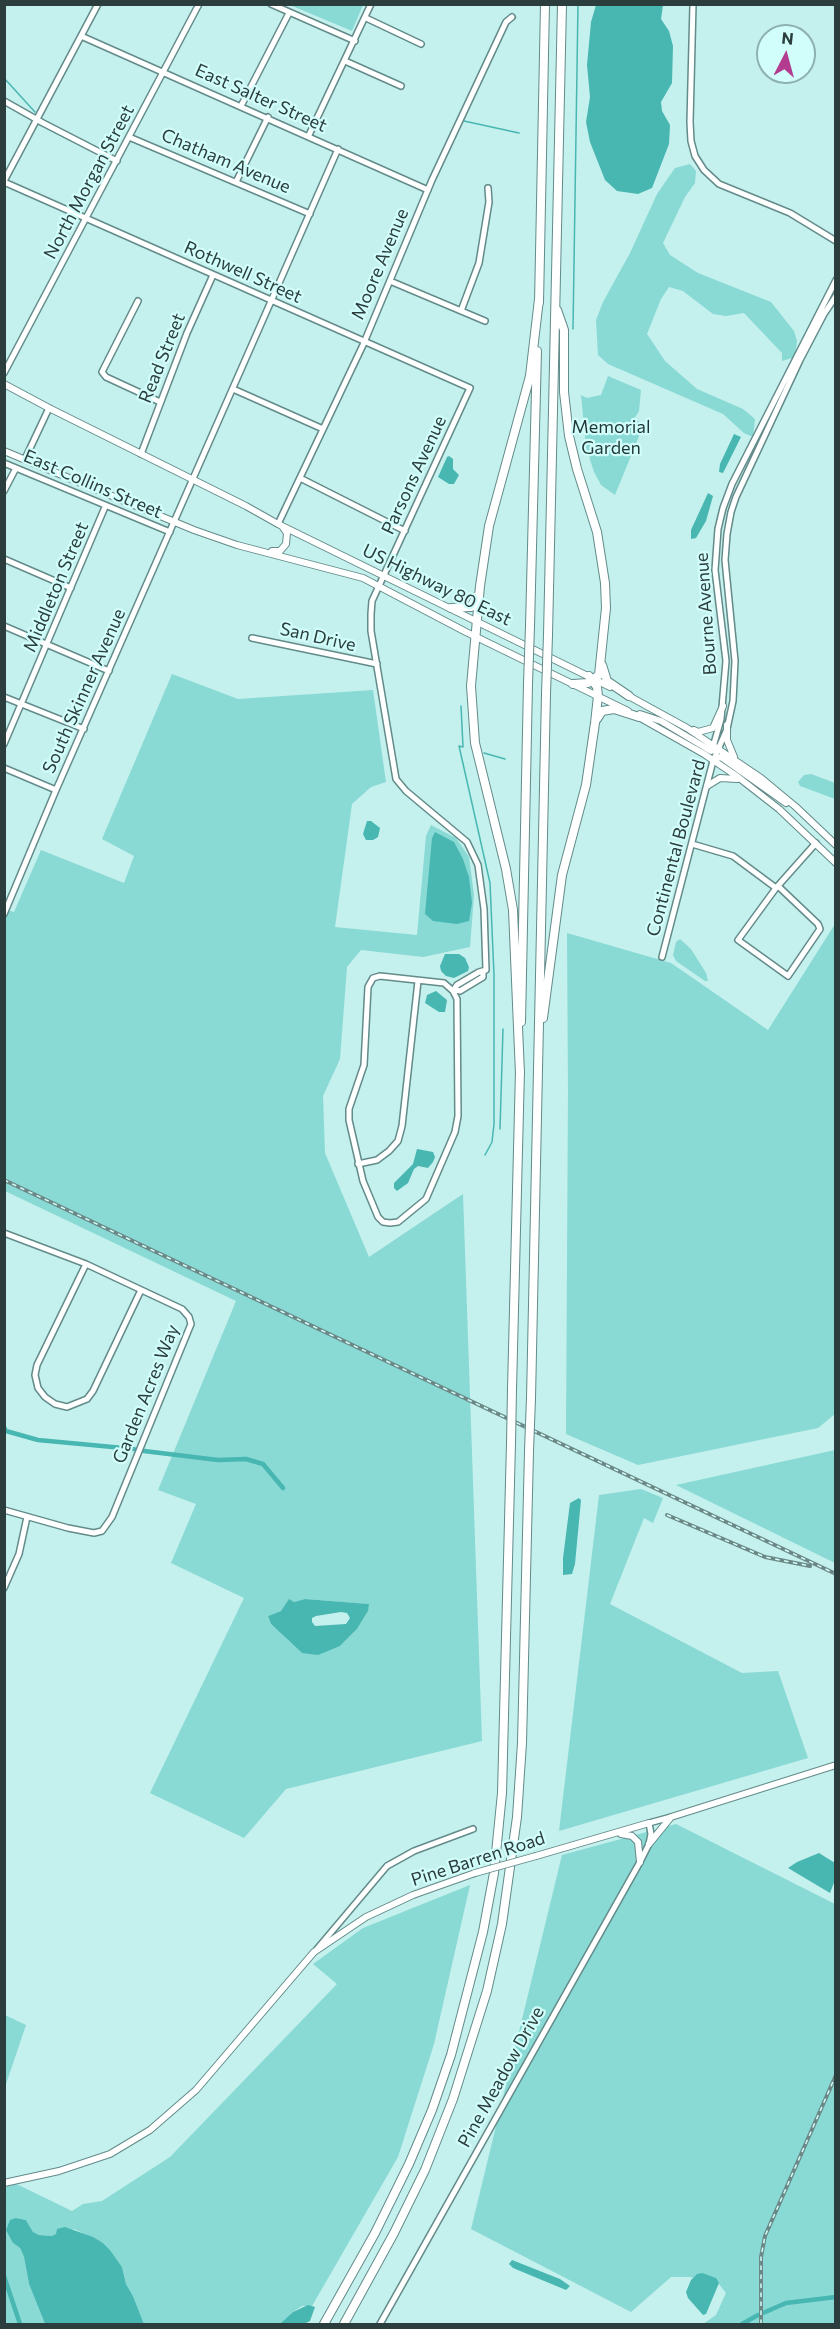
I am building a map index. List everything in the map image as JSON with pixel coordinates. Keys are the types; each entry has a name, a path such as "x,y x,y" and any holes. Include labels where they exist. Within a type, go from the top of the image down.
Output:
{"highway":[{"path":"324,2325 375,2233 409,2164 432,2110 451,2055 483,1932 494,1873 502,1793 545,4"},
{"path":"344,2325 415,2191 453,2099 487,1991 502,1924 517,1817 521,1753 531,1398 562,4"},
{"path":"520,1074 513,910 506,869 475,743 472,713 473,661 480,586 495,498 530,376 539,299"},
{"path":"555,305 564,330 564,392 569,436 602,554 606,608 603,672 607,681 629,696"},
{"path":"451,608 471,607 475,603 480,586"},
{"path":"573,684 585,684 593,679 602,657"},
{"path":"538,1049 561,875 586,785 598,696 593,679"},
{"path":"595,723 602,711 614,709 639,717"}],"main road":[{"name":"US Highway 80 East","path":"4,384 278,524 629,696 687,728 761,778 836,845"},
{"name":"US Highway 80 East","path":"4,451 175,522 237,545 341,571 380,587 619,706 713,761 779,809 836,863"},
{"path":"259,550 277,552 285,547 287,533 278,524"},
{"path":"619,706 661,721 715,748"},
{"path":"687,728 698,732 713,728 723,706"},
{"path":"727,725 728,743 736,760"},
{"path":"713,761 721,757 804,814"},
{"path":"707,786 720,778 740,779"},
{"name":"Pine Barren Road","path":"671,1817 836,1765"},
{"path":"649,1844 671,1817"},
{"name":"Pine Barren Road","path":"4,2183 59,2171 110,2154 150,2130 196,2090 314,1952 366,1917 413,1895 475,1873 650,1823"},
{"path":"594,1839 625,1834 632,1836 638,1842 640,1862"}],"street":[{"path":"4,181 98,4"},
{"name":"North Morgan Street","path":"4,373 199,4"},
{"path":"271,4 355,41"},
{"path":"309,135 372,4"},
{"path":"693,4 690,122 695,156 704,170 719,184 790,213 836,242"},
{"path":"241,106 289,13"},
{"name":"Moore Avenue","path":"278,524 364,341 428,190 506,22 512,17"},
{"path":"366,18 421,44"},
{"name":"East Salter Street","path":"81,36 309,135 362,162 428,190"},
{"path":"345,61 401,86"},
{"path":"4,101 117,161"},
{"path":"236,182 268,117"},
{"name":"Chatham Avenue","path":"129,137 310,214"},
{"name":"South Skinner Avenue","path":"4,914 56,790 338,149"},
{"name":"Rothwell Street","path":"4,181 470,388"},
{"path":"460,311 479,263 489,205 488,188"},
{"name":"Read Street","path":"141,454 213,274"},
{"name":"Bourne Avenue","path":"715,748 723,706 726,661 715,570 718,529 731,486 836,280"},
{"path":"390,281 485,321"},
{"name":"Bourne Avenue","path":"715,748 727,725 733,701 735,661 724,560 726,534 736,497 764,436 805,351 836,296"},
{"path":"138,301 102,372 106,377 160,402"},
{"name":"Parsons Avenue","path":"455,991 460,991 475,978 483,977 483,972 486,970 486,939 478,865 467,842 406,791 396,779 376,664 371,614 372,601 470,388"},
{"path":"233,389 323,429"},
{"path":"25,459 49,408"},
{"name":"East Collins Street","path":"4,463 105,507 170,532"},
{"path":"4,491 16,468"},
{"path":"300,478 405,531"},
{"name":"Middleton Street","path":"4,744 105,507"},
{"path":"4,559 71,588"},
{"path":"4,626 109,671"},
{"name":"San Drive","path":"252,638 376,664"},
{"path":"4,697 84,729"},
{"name":"Continental Boulevard","path":"662,957 715,748"},
{"path":"5,770 56,790"},
{"path":"692,844 733,856 777,887 818,924 820,929 788,976 738,940 777,887 816,843"},
{"path":"380,976 418,981 444,983 455,991 457,999 458,1116 455,1132 426,1200 398,1222 383,1222 378,1217 363,1181 349,1120 349,1109 364,1065 368,987 373,978 380,976"},
{"path":"358,1164 377,1160 398,1142 402,1126 418,981"},
{"name":"Garden Acres Way","path":"4,1233 86,1264 182,1309 189,1317 191,1324 112,1517 102,1531 94,1533 27,1517"},
{"path":"86,1264 35,1375 38,1388 45,1397 56,1404 67,1407 87,1399 93,1391 141,1290"},
{"path":"4,1510 27,1517 19,1554 4,1588"},
{"name":"Pine Barren Road","path":"650,1823 671,1817"},
{"path":"649,1844 650,1823"},
{"path":"314,1952 387,1866 414,1851 473,1829"},
{"name":"Pine Meadow Drive","path":"380,2325 649,1844"}],"green space":[{"path":"290,5 363,5 352,31"},
{"path":"690,164 696,171 695,183 685,197 663,243 670,255 698,273 771,302 794,331 797,341 795,357 782,361 782,353 744,313 726,316 713,314 683,291 669,287 661,299 647,334 665,361 697,389 743,409 755,419 753,437 744,433 723,414 608,364 598,355 596,320 603,302 630,253 657,194 675,168"},
{"name":"Memorial Garden","path":"608,376 641,390 639,411 634,419 644,424 615,495 601,485 594,472 586,447 581,395 587,398 601,395"},
{"path":"172,674 238,699 373,690 386,782 371,787 352,804 335,927 417,935 426,836 431,825 456,838 469,857 474,895 470,947 423,957 361,950 347,967 340,1059 323,1096 325,1153 369,1257 463,1194 482,1741 286,1789 244,1838 150,1793 244,1598 171,1563 196,1504 158,1490 236,1301 5,1191 4,909 14,912 41,850 124,883 134,856 102,839","holes":["305,1599 368,1604 368,1611 357,1629 340,1646 302,1653 271,1624 268,1616 294,1602"]},
{"path":"811,774 835,783 835,799 800,786 798,782 804,775"},
{"path":"835,924 835,1414 818,1428 638,1465 566,1434 567,933 671,963 768,1030"},
{"path":"680,939 691,949 706,973 708,981 676,961 673,955 676,942"},
{"path":"835,1450 835,1563 676,1485"},
{"path":"641,1489 663,1498 653,1523 644,1518 610,1604 742,1673 778,1671 808,1758 559,1831 599,1495"},
{"path":"676,1824 835,1904 835,2324 703,2324 716,2315 726,2293 719,2284 690,2277 671,2277 631,2312 471,2229 562,1855"},
{"path":"470,1885 434,2044 398,2157 312,2306 302,2306 290,2314 300,2319 298,2324 144,2324 126,2284 122,2267 103,2243 74,2229 52,2236 39,2235 33,2232 26,2220 16,2218 13,2243 20,2248 24,2257 29,2284 45,2324 5,2324 4,2178 72,2211 83,2204 102,2201 170,2157 337,1984 313,1964 363,1928"},
{"path":"5,2015 26,2025 5,2087"}],"shaded area":[{"path":"596,5 663,5 661,19 669,31 673,46 672,83 661,102 662,111 670,125 669,144 652,188 638,194 617,191 605,180 590,142 586,122 590,97 587,65 591,22"},
{"path":"734,434 741,437 723,473 719,472 720,464"},
{"path":"449,456 453,459 453,469 459,475 454,484 449,484 438,477"},
{"path":"708,493 713,496 706,521 696,538 691,539 691,530"},
{"path":"367,821 371,821 380,828 378,837 373,840 366,840 363,834"},
{"path":"435,832 454,842 463,859 469,877 472,903 469,921 457,924 433,921 425,914 432,838"},
{"path":"445,954 459,954 465,958 469,967 468,971 454,978 446,976 440,966"},
{"path":"436,991 447,1000 445,1012 439,1012 425,1003 427,995"},
{"path":"417,1149 433,1152 435,1157 433,1162 428,1168 418,1166 414,1169 408,1183 397,1191 394,1183 413,1164"},
{"path":"579,1498 581,1500 575,1564 572,1574 563,1575 570,1503"},
{"path":"289,1599 294,1602 305,1599 369,1604 368,1611 357,1629 340,1646 318,1655 302,1653 271,1624 268,1616 281,1611","holes":["347,1613 350,1618 346,1624 315,1626 312,1622 312,1618 316,1616"]},
{"path":"819,1853 835,1863 835,1880 830,1893 788,1868"},
{"path":"16,2218 26,2220 33,2232 39,2235 52,2236 56,2234 57,2229 65,2227 103,2243 122,2267 126,2284 144,2324 45,2324 29,2284 24,2257 6,2230 10,2220"},
{"path":"512,2260 560,2279 570,2286 566,2290 513,2268 509,2264"},
{"path":"702,2273 716,2278 719,2283 706,2314 703,2315 688,2298 686,2292 691,2280 697,2274"},
{"path":"308,2305 315,2307 310,2321 304,2324 280,2324 293,2312"}],"waterway":[{"path":"573,329 578,4"},
{"path":"4,78 35,112"},
{"path":"464,121 519,133"},
{"path":"461,706 463,747 459,746 490,883 494,975 494,1124 492,1142 485,1155"},
{"path":"484,753 505,759"},
{"path":"500,1129 503,1029"},
{"path":"4,1427 6,1431 38,1440 134,1449"},
{"path":"144,1451 218,1460 246,1459 263,1464 283,1488"},
{"path":"4,2276 20,2324"},
{"path":"763,2313 786,2303 836,2297"},
{"path":"742,2324 758,2315"}],"railway":[{"path":"4,1180 836,1574"},
{"path":"667,1515 765,1557 810,1566"},
{"path":"761,2324 761,2257 765,2236 836,2075"}]}
